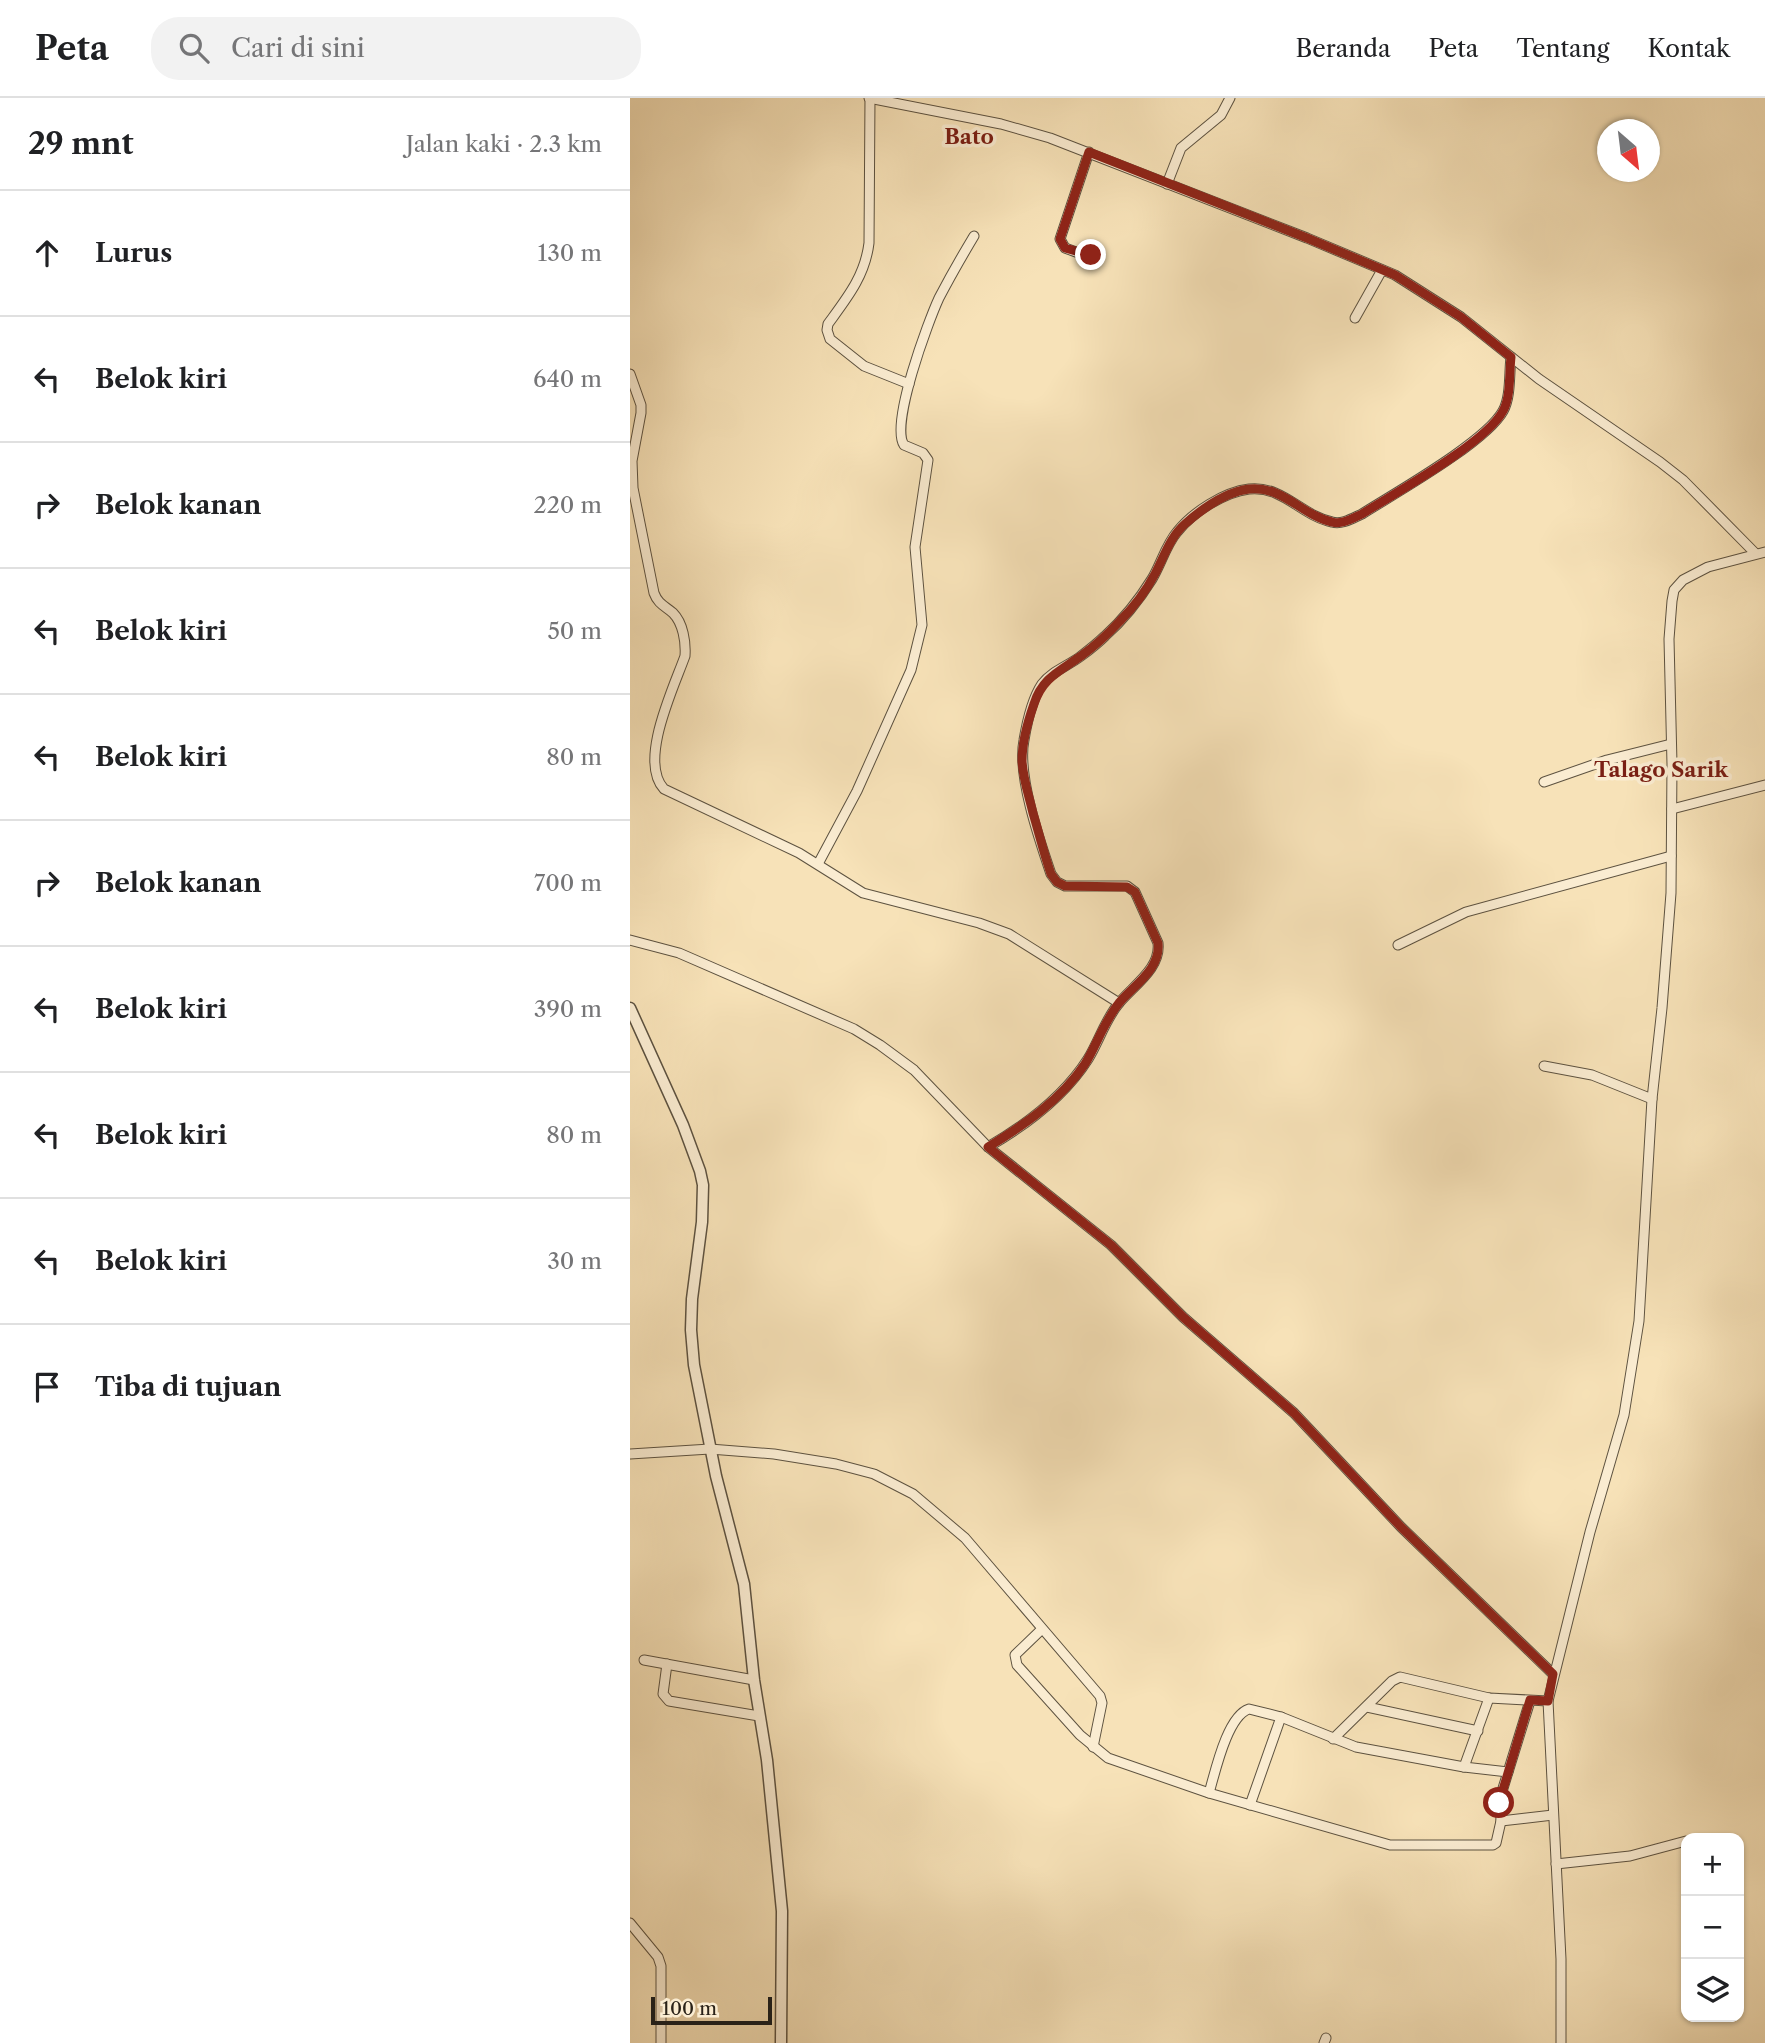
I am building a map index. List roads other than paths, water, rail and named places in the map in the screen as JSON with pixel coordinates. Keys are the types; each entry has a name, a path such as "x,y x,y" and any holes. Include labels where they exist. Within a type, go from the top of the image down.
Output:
{"street":[{"path":"909,384 864,366 830,339 827,330 828,324 858,282 866,263 869,243 869,98 1001,124 1089,152 1382,270 1423,292 1683,480 1760,553"},
{"path":"1167,184 1181,148 1221,115 1230,98"},
{"path":"1089,152 1060,239 1065,248 1084,255 1100,254"},
{"path":"817,864 868,767 911,670 920,636 921,614 915,547 928,460 923,453 904,445 900,437 909,384 939,299 974,236"},
{"path":"1354,318 1382,270"},
{"path":"988,1147 1033,1119 1079,1072 1119,1003 1156,963 1159,951 1135,892 1127,887 1065,886 1057,882 1051,874 1025,785 1022,760 1034,701 1042,685 1052,674 1080,657 1122,619 1153,577 1177,532 1213,503 1233,493 1258,489 1286,498 1332,522 1345,522 1362,514 1488,429 1503,412 1507,402 1511,357"},
{"path":"630,374 641,405 632,461 633,488 654,593 660,604 680,623 686,648 657,737 655,770 664,789 756,831 871,897 979,923 1009,934 1119,1003"},
{"path":"1561,2043 1561,1959 1548,1701 1553,1674 1624,1415 1640,1305 1652,1099 1664,982 1671,856 1669,639 1674,590 1683,580 1708,568 1760,553"},
{"path":"1544,782 1607,760 1671,744"},
{"path":"1672,808 1765,785"},
{"path":"1398,946 1466,912 1671,856"},
{"path":"630,940 679,953 862,1034 914,1070 988,1147 1111,1245 1183,1317 1294,1413 1401,1527 1553,1674"},
{"path":"630,1008 683,1125 703,1185 691,1330 696,1375 710,1449 744,1584 754,1680 768,1760 782,1911 781,2043"},
{"path":"1544,1066 1592,1075 1652,1099"},
{"path":"630,1454 710,1449 774,1454 836,1464 874,1474 913,1494 965,1538 1100,1696 1102,1703 1093,1747"},
{"path":"1042,1629 1015,1655 1017,1665 1080,1735 1108,1758 1209,1793 1398,1846 1493,1845 1498,1840 1501,1821 1499,1803 1530,1700"},
{"path":"644,1660 754,1680"},
{"path":"667,1664 663,1694 670,1701 759,1716"},
{"path":"1333,1739 1392,1681 1400,1677 1489,1698 1548,1701"},
{"path":"1464,1767 1489,1698"},
{"path":"1367,1707 1478,1731"},
{"path":"1209,1793 1226,1740 1242,1712 1249,1709 1281,1717 1333,1739 1384,1754 1508,1772"},
{"path":"1250,1805 1281,1717"},
{"path":"1501,1821 1553,1815"},
{"path":"1556,1864 1630,1856 1681,1841"},
{"path":"630,1923 658,1957 661,1966 661,2043"}],"district":[{"name":"Bato","path":"969,137"},
{"name":"Talago Sarik","path":"1661,770"}]}
